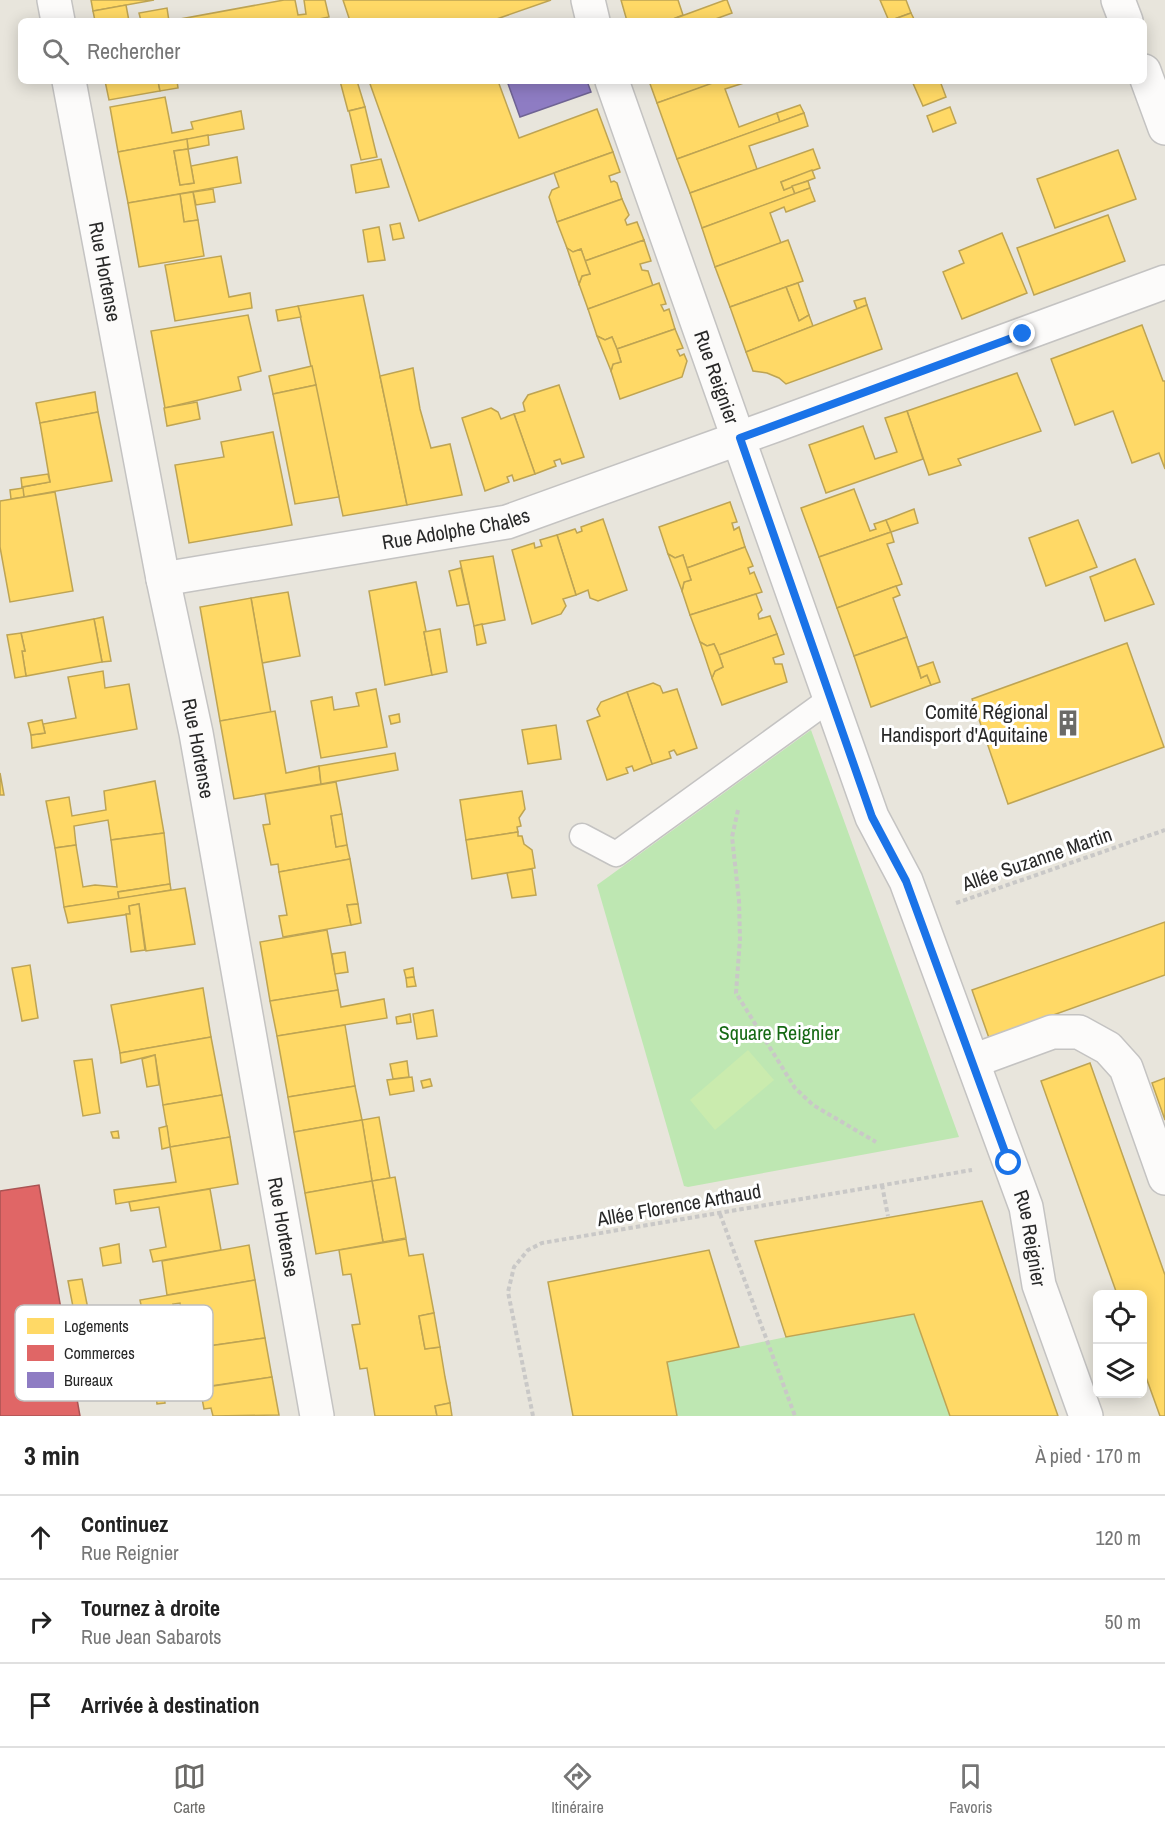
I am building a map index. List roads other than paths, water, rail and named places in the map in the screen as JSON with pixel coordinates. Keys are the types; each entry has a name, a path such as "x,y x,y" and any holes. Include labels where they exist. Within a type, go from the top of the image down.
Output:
{"street":[{"path":"54,0 57,18"},
{"path":"588,0 592,18"},
{"path":"1118,0 1125,18"},
{"path":"1147,79 1165,128"},
{"name":"Rue Hortense","path":"70,84 163,579 196,733 317,1416"},
{"name":"Rue Reignier","path":"613,84 872,817 906,881 1026,1208 1040,1284 1086,1416"},
{"name":"Rue Adolphe Chales","path":"163,579 507,522 1165,282"},
{"path":"973,1060 1052,1032 1079,1032 1108,1048 1126,1068 1165,1178"}],"lane":[{"path":"582,836 616,854 830,699"}],"place":[{"name":"Comité Régional Handisport d'Aquitaine","path":"1068,723"}],"park label":[{"name":"Square Reignier","path":"779,1033"}]}
